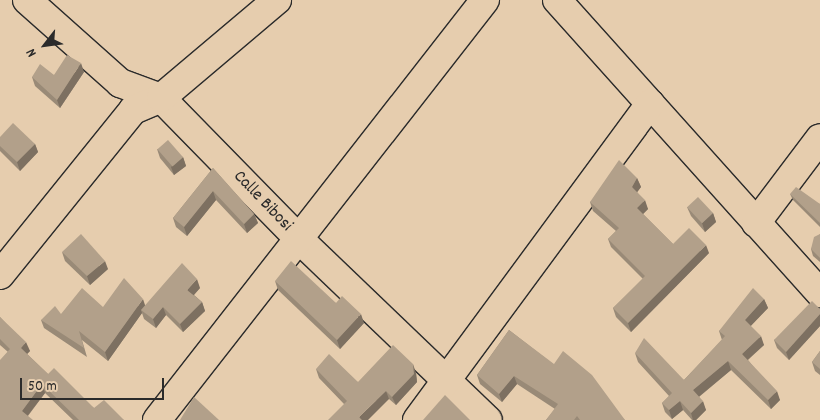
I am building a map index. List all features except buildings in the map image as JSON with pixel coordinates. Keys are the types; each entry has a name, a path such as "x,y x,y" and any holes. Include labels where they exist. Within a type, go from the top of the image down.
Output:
{"street":[{"name":"Calle Bibosi","path":"27,0 120,83 161,98 300,240 488,420"},
{"path":"0,274 133,110 161,98 277,0"},
{"path":"157,420 300,240 485,0"},
{"path":"557,0 820,293"},
{"path":"417,420 650,104"},
{"path":"756,223 820,138"}]}
